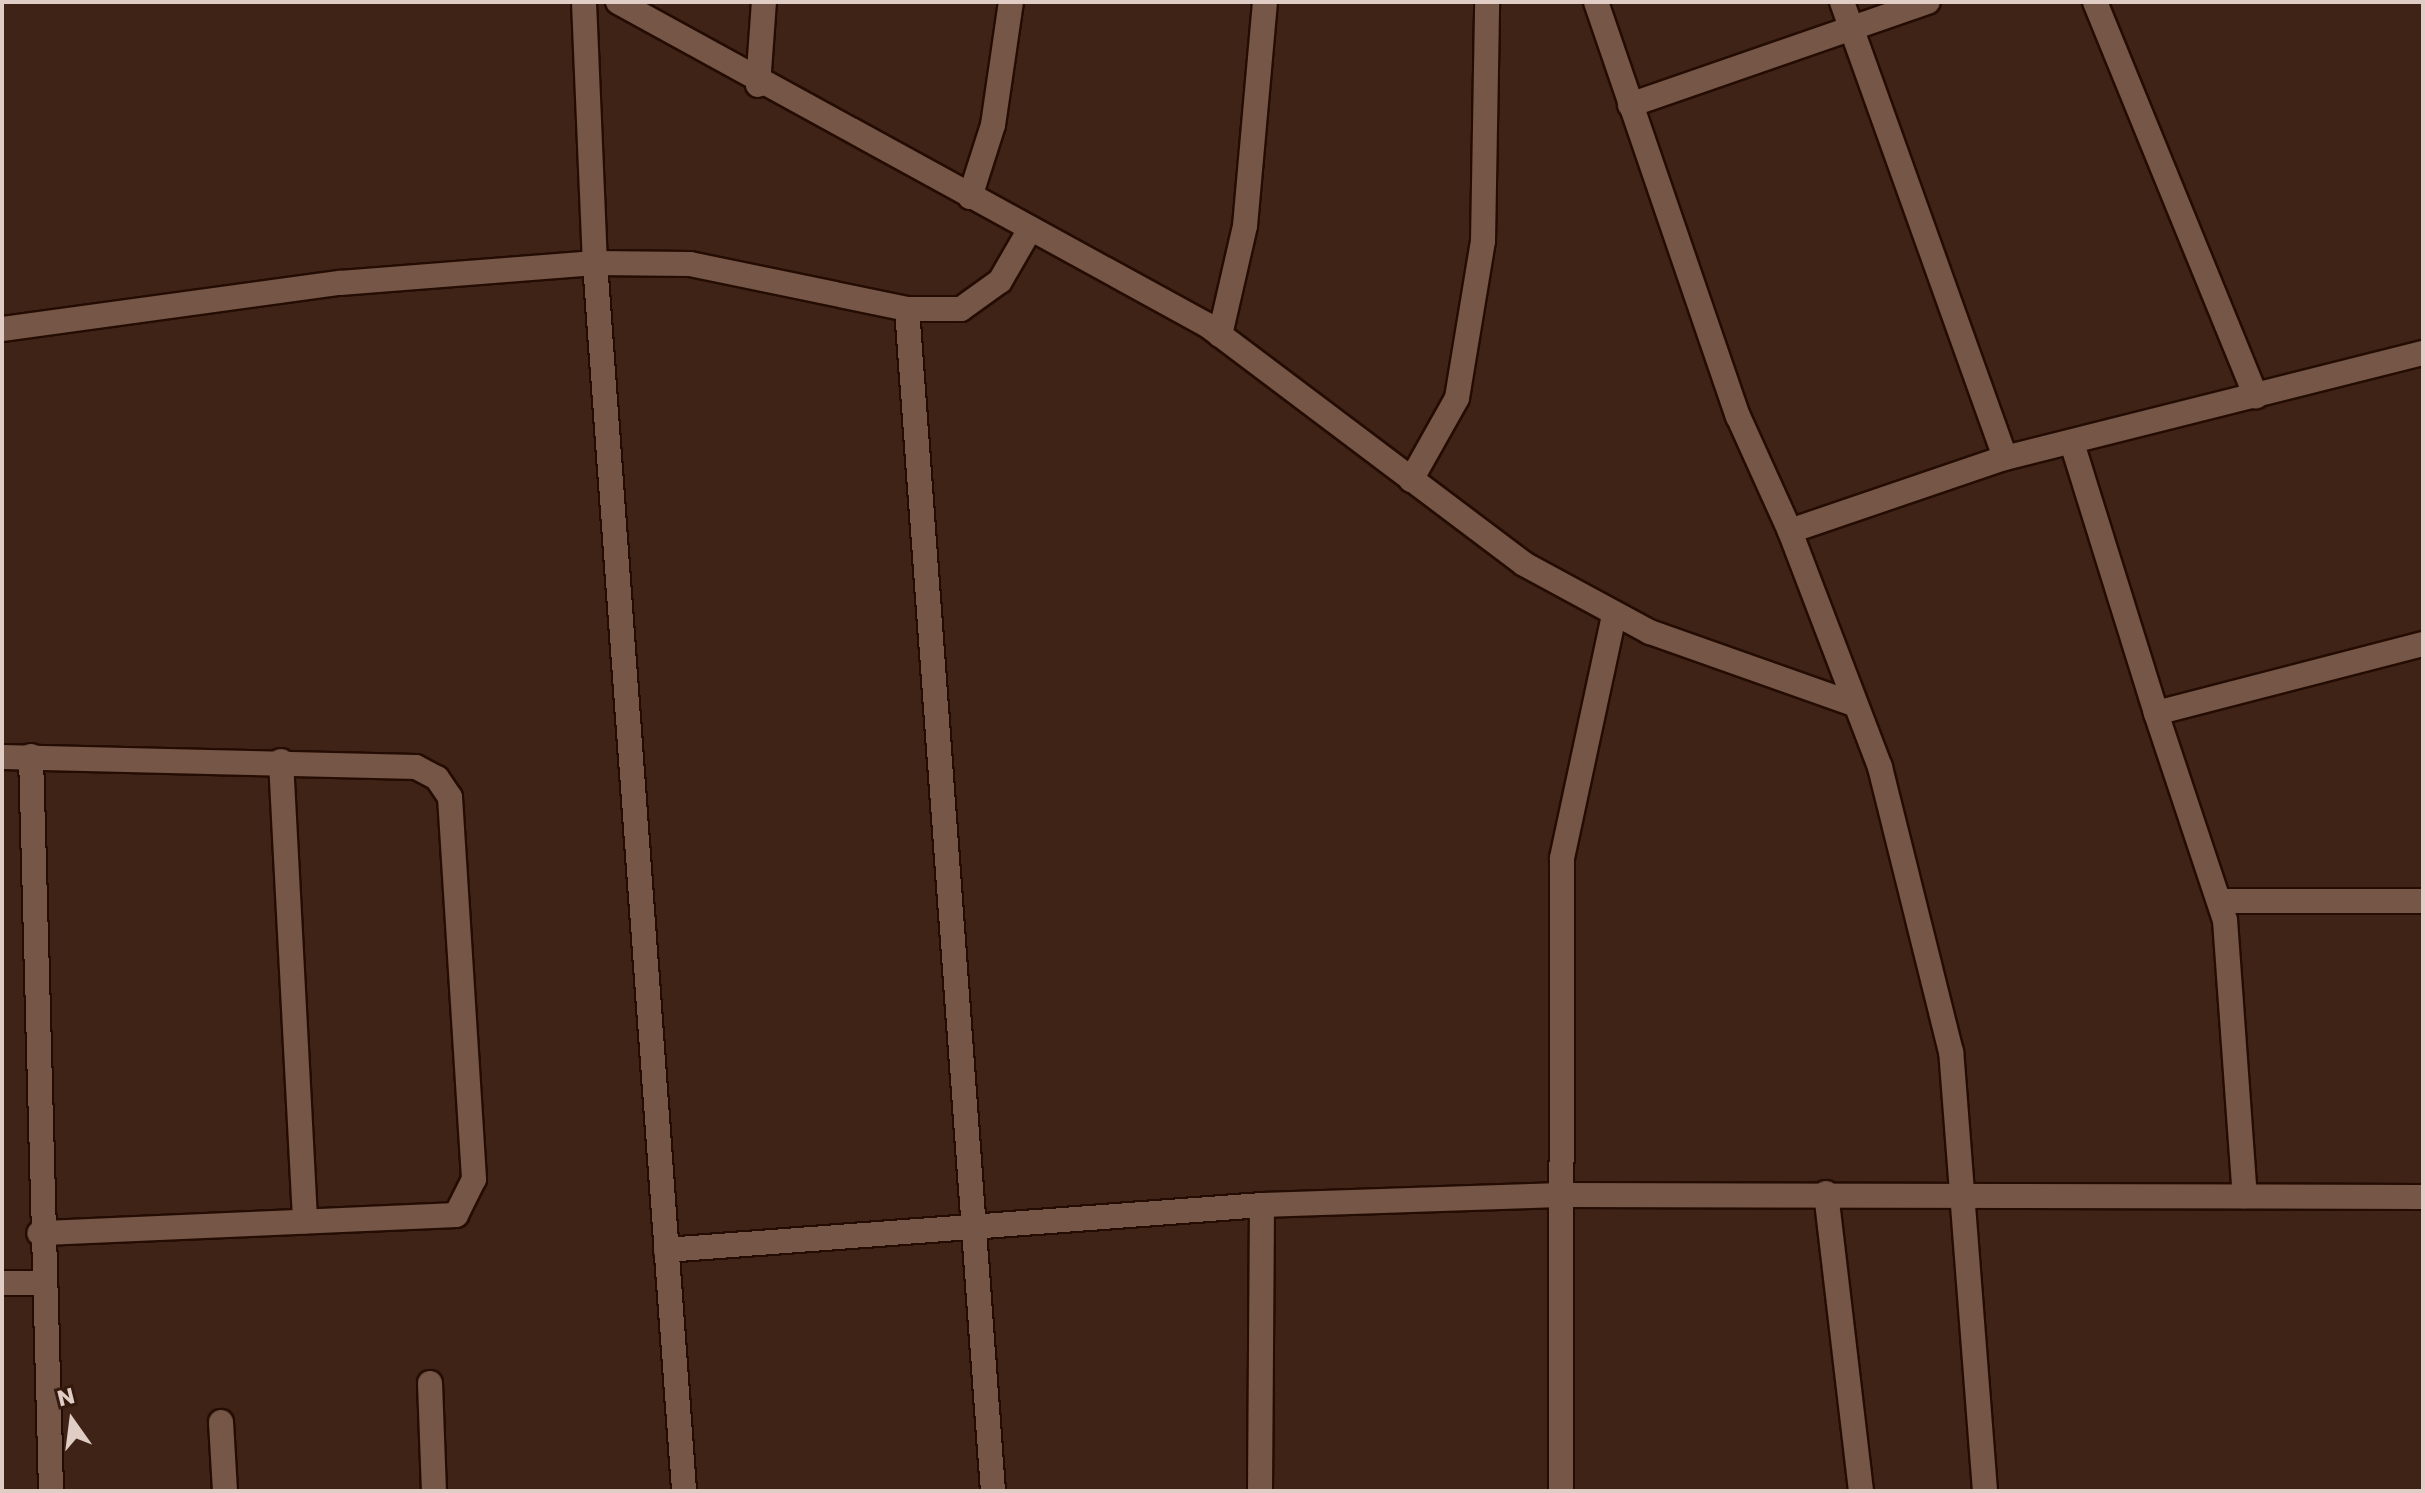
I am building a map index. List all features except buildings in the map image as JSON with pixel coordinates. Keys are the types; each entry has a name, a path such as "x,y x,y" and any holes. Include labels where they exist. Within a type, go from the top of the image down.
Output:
{"street":[{"path":"584,2 595,263 684,1491"},
{"path":"618,2 758,85 1030,229 1220,335 1524,564 1614,615 1853,704"},
{"path":"758,85 764,2"},
{"path":"970,197 993,125 1011,2"},
{"path":"1220,335 1245,226 1265,2"},
{"path":"1411,480 1457,398 1483,241 1487,2"},
{"path":"1596,2 1738,416 1790,531 1853,704 1880,767 1923,922 1951,1052 1967,1192 1985,1491"},
{"path":"1842,2 2005,458"},
{"path":"1630,105 1853,32 1928,2"},
{"path":"2095,2 2256,396"},
{"path":"2,329 340,283 595,263 690,264 907,309 961,309 1000,281 1030,229"},
{"path":"907,309 993,1491"},
{"path":"1790,531 2005,458 2423,353"},
{"path":"2072,443 2156,713 2221,901 2245,1196"},
{"path":"1561,1491 1562,858 1614,615"},
{"path":"2156,713 2423,644"},
{"path":"31,756 39,1233 51,1491"},
{"path":"2,757 281,761 416,767 437,778 450,797 474,1179 456,1215 39,1233"},
{"path":"281,761 305,1221"},
{"path":"2221,901 2423,901"},
{"path":"666,1250 1262,1205 1561,1195 1967,1192 2423,1197"},
{"path":"1826,1193 1861,1491"},
{"path":"1260,1491 1262,1205"},
{"path":"2,1283 42,1283"},
{"path":"430,1383 434,1491"},
{"path":"221,1422 225,1491"}]}
